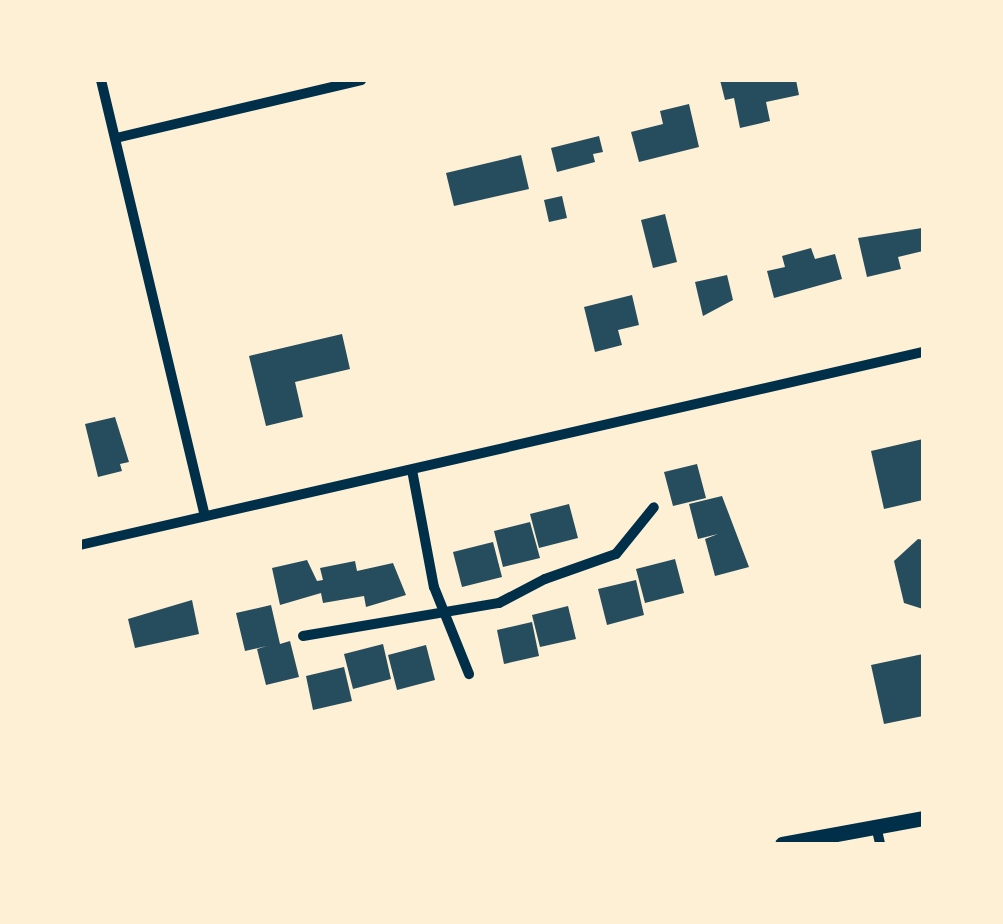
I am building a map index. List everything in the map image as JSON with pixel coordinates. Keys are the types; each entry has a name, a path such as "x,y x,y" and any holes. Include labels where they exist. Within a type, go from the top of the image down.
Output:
{"street":[{"path":"101,80 205,516"},
{"path":"116,138 362,80"},
{"path":"80,546 923,352"},
{"path":"412,470 428,564 469,674"},
{"path":"303,636 446,615 499,603 544,578 602,562 629,541 654,507"},
{"path":"782,844 923,818"},
{"path":"876,826 880,844"}],"building":[{"path":"720,80 796,80 799,95 766,102 770,121 740,128 734,98 725,100"},
{"path":"689,104 699,147 639,162 631,132 663,124 660,111"},
{"path":"599,136 603,152 593,154 595,162 557,172 551,148"},
{"path":"521,155 529,189 454,206 446,173"},
{"path":"562,196 567,218 549,222 544,200"},
{"path":"665,214 677,262 653,268 641,220"},
{"path":"922,228 923,251 898,257 901,269 867,277 858,238"},
{"path":"811,248 815,259 835,254 842,279 774,298 767,271 785,267 782,256"},
{"path":"727,275 733,300 703,316 695,282"},
{"path":"632,295 639,325 618,330 622,345 595,352 584,307"},
{"path":"342,334 350,369 295,382 303,417 266,426 249,356"},
{"path":"115,417 129,462 120,464 122,471 98,477 85,424"},
{"path":"923,439 923,500 884,509 871,451"},
{"path":"697,464 706,498 673,506 664,472"},
{"path":"722,496 749,567 715,576 705,539 718,534 698,539 689,504"},
{"path":"569,504 578,538 539,548 530,514"},
{"path":"530,522 540,558 503,567 494,531"},
{"path":"918,539 923,540 923,609 904,603 894,561"},
{"path":"493,542 502,577 462,587 453,552"},
{"path":"675,559 684,593 645,603 636,569"},
{"path":"307,560 317,581 323,580 320,568 355,561 357,571 393,563 406,595 366,607 364,596 323,603 321,593 280,605 272,568"},
{"path":"636,580 644,615 607,625 598,589"},
{"path":"192,600 199,634 135,648 128,619"},
{"path":"271,605 280,644 290,641 299,677 266,685 257,649 267,646 245,651 236,613"},
{"path":"568,606 576,639 540,647 532,615"},
{"path":"532,622 539,656 504,664 497,630"},
{"path":"383,644 391,679 353,689 344,654"},
{"path":"426,645 435,680 397,690 388,655"},
{"path":"923,654 923,716 884,724 871,665"},
{"path":"344,667 352,701 313,710 306,676"}]}
